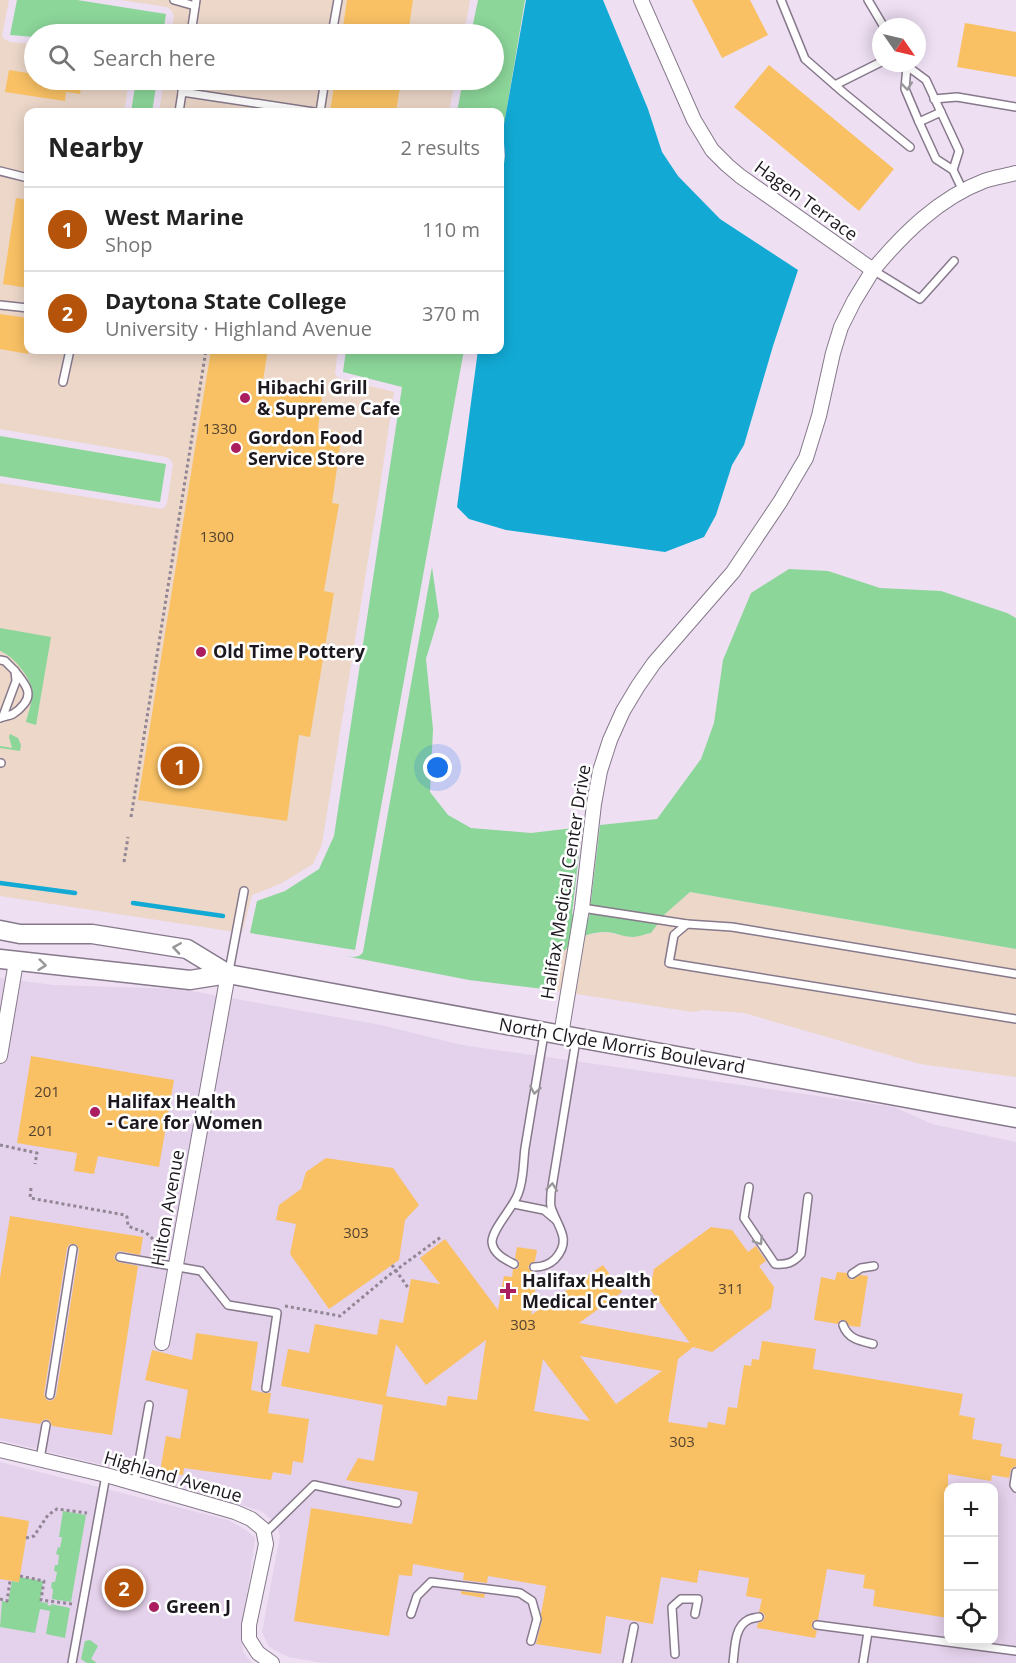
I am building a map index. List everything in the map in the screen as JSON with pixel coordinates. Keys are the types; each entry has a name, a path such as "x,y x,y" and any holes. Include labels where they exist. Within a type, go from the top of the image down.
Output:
{"main road":[{"name":"North Clyde Morris Boulevard","path":"0,930 20,934 92,934 187,949 228,974"},
{"name":"North Clyde Morris Boulevard","path":"8,960 190,980 228,974 1016,1118"}],"street":[{"name":"Hagen Terrace","path":"641,0 694,120 712,150 740,176 873,270"},
{"path":"873,270 911,227 947,200 985,181 1016,173"},
{"name":"Halifax Medical Center Drive","path":"561,1035 582,908 590,830 600,771 610,740 623,711 638,686 654,663 733,572 780,502 806,458 841,327 873,270"},
{"path":"0,1056 8,960"},
{"name":"Hilton Avenue","path":"162,1343 228,974"},
{"name":"Highland Avenue","path":"0,1450 106,1475 235,1512 251,1519 263,1529 264,1534"},
{"path":"264,1534 266,1545 249,1625 249,1639 258,1653 270,1662"}],"lane":[{"path":"174,0 196,3 193,24"},
{"path":"334,24 338,0"},
{"path":"781,0 806,59 910,147"},
{"path":"867,0 878,18"},
{"path":"836,85 872,67"},
{"path":"906,72 905,89 936,159 953,170 963,191"},
{"path":"915,72 926,80 959,151 953,170"},
{"path":"321,108 324,90"},
{"path":"180,108 182,92 288,108"},
{"path":"934,99 957,97 1016,107"},
{"path":"919,122 941,112"},
{"path":"0,171 24,177"},
{"path":"873,270 920,298 954,261"},
{"path":"0,305 24,308"},
{"path":"63,382 69,354"},
{"path":"0,660 15,671 27,687 29,694 18,711 1,717"},
{"path":"1,717 16,681 15,671"},
{"path":"228,974 244,891"},
{"path":"582,908 687,924 732,927 1016,974"},
{"path":"687,924 674,934 669,963 1016,1019"},
{"path":"514,1264 502,1258 494,1249 492,1241 519,1192 525,1151 561,1035"},
{"path":"534,1267 550,1263 563,1247 563,1237 551,1206 561,1035"},
{"path":"749,1187 744,1218 775,1264 786,1265 796,1260 801,1254 808,1197"},
{"path":"514,1204 544,1210 558,1222"},
{"path":"50,1395 73,1249"},
{"path":"120,1257 201,1271 228,1305 277,1312 266,1388"},
{"path":"852,1274 861,1268 874,1266"},
{"path":"843,1325 845,1331 855,1339 873,1344"},
{"path":"135,1484 148,1405"},
{"path":"40,1459 46,1425"},
{"path":"1016,1472 1014,1485 1016,1488"},
{"path":"72,1663 106,1475"},
{"path":"264,1534 314,1485 398,1503"},
{"path":"411,1614 417,1596 431,1582 520,1593 532,1601 537,1619 531,1641"},
{"path":"675,1654 672,1607 681,1599 698,1599 695,1614"},
{"path":"733,1663 736,1637 740,1627 748,1620 759,1617"},
{"path":"818,1625 1016,1651"},
{"path":"627,1663 634,1627"},
{"path":"863,1663 868,1632"}],"path":[{"path":"131,817 205,354"},
{"path":"124,862 128,837"},
{"path":"0,1145 37,1153 35,1164"},
{"path":"31,1188 30,1198 124,1215 127,1217 128,1226 150,1235 156,1245 164,1246 169,1242"},
{"path":"284,1306 340,1316 388,1276 441,1237"},
{"path":"392,1264 409,1289"},
{"path":"26,1538 34,1536 48,1515 57,1509 87,1513"},
{"path":"20,1576 44,1581 41,1600 72,1604"},
{"path":"0,1599 7,1601 10,1581"}],"shaded area":[{"path":"0,0 9,0 2,35 10,42 24,43 24,90 128,90 125,108 24,108 24,354 337,354 335,373 337,377 394,392 322,844 313,864 280,884 252,895 242,933 0,896 0,483 161,509 167,504 173,464 166,457 0,429"},
{"path":"120,0 470,0 466,24 173,24 174,16 167,7"},
{"path":"162,90 453,90 450,108 160,108"},
{"path":"690,892 1016,949 1016,1077 920,1064 744,1013 703,1010 693,1012 544,989 554,964 570,942 586,935 606,932 632,937 651,933 665,914"},
{"name":"Halifax Health Medical Center","path":"0,978 53,985 180,989 381,1025 462,1045 894,1107 932,1124 1016,1142 1016,1663 324,1663 288,1657 269,1647 262,1632 280,1536 276,1523 261,1511 111,1467 0,1440"},
{"path":"0,1462 228,1520 246,1530 255,1538 242,1631 243,1652 252,1663 0,1663"}],"green space":[{"path":"17,0 77,0 166,14 164,24 24,24 24,36 10,35"},
{"path":"478,0 525,0 504,125 504,108 458,108 461,90 504,90 504,24 473,24"},
{"path":"134,90 155,90 153,108 132,108"},
{"path":"345,354 463,354 355,950 250,933 257,901 285,891 319,869 334,836 402,387 343,372"},
{"path":"0,436 166,464 160,502 0,476"},
{"path":"432,567 439,616 426,659 433,729 430,792 448,815 471,828 531,833 582,827 572,914 589,918 600,825 657,819 701,759 714,723 723,660 751,593 789,569 828,571 880,588 941,591 1016,618 1016,949 690,892 665,914 651,933 633,937 605,932 582,937 565,950 559,958 544,989 469,980 335,954 354,957 363,952"},
{"path":"0,628 51,637 36,725 26,722 32,699 29,681 16,662 0,651"},
{"path":"10,734 18,738 21,745 20,751 0,748 0,746 12,748"},
{"path":"63,1511 86,1515 71,1602 52,1599 53,1589 51,1588 57,1572 54,1571 55,1565 58,1565 59,1555 56,1554 62,1537 59,1537"},
{"path":"19,1577 43,1581 40,1602 70,1608 65,1638 46,1634 50,1611 40,1609 35,1633 0,1627 2,1601 8,1602 12,1581 18,1582"},
{"path":"90,1640 98,1646 91,1659 97,1663 87,1663 81,1659 85,1641"}],"water":[{"path":"526,0 603,0 648,109 662,152 678,176 720,219 798,270 744,445 732,465 716,515 704,537 665,552 506,530 469,519 457,507 477,354 504,354 504,124"}],"building":[{"path":"347,0 413,0 409,24 343,24"},
{"path":"692,0 750,0 768,35 722,58"},
{"path":"965,23 1016,32 1016,77 957,67"},
{"path":"769,65 894,169 859,211 734,107"},
{"path":"9,70 24,72 24,90 81,90 80,94 66,92 65,101 5,92"},
{"path":"333,90 399,90 397,108 331,108"},
{"path":"16,198 24,199 24,287 3,284"},
{"path":"0,314 24,317 24,353 0,349"},
{"path":"210,354 267,354 262,386 322,395 318,429 342,433 332,503 339,504 324,591 334,593 310,737 299,735 287,821 138,800"},
{"name":"Halifax Health - Care for Women","path":"31,1056 174,1080 159,1167 98,1156 94,1174 74,1171 77,1153 17,1143"},
{"path":"326,1158 393,1168 419,1205 405,1220 399,1260 329,1309 290,1254 296,1224 276,1220 279,1205 301,1189 306,1172"},
{"path":"10,1216 143,1237 140,1255 120,1251 114,1257 118,1262 138,1266 112,1435 52,1426 46,1419 40,1424 0,1418 0,1278","holes":["70,1244 76,1244 79,1250 56,1396 50,1401 44,1394 67,1248"]},
{"name":"Halifax Health Medical Center","path":"711,1227 732,1230 748,1252 756,1246 766,1261 759,1266 774,1287 771,1308 712,1352 693,1347 678,1359 668,1422 707,1428 708,1422 725,1425 728,1407 737,1408 744,1365 751,1366 752,1359 759,1360 762,1341 816,1349 813,1369 963,1394 959,1415 975,1418 972,1439 1002,1444 1000,1456 1016,1459 1016,1466 1011,1469 1009,1478 992,1475 991,1481 948,1474 948,1483 944,1483 944,1617 873,1606 875,1590 863,1588 865,1575 827,1569 818,1620 814,1620 812,1624 812,1628 817,1631 815,1638 757,1628 758,1623 763,1621 765,1616 759,1612 762,1599 746,1596 749,1578 699,1570 697,1583 661,1577 653,1624 606,1616 601,1654 536,1644 542,1620 546,1586 488,1576 487,1583 463,1580 464,1573 413,1564 412,1576 399,1575 389,1636 294,1621 311,1508 412,1524 418,1492 346,1480 358,1458 374,1461 383,1405 281,1386 288,1349 309,1353 315,1324 377,1335 380,1319 403,1323 411,1279 440,1284 420,1258 445,1239 498,1310 504,1276 512,1277 513,1269 519,1266 519,1261 515,1258 517,1247 537,1250 535,1261 528,1267 533,1272 532,1279 537,1280 531,1315 603,1265 622,1292 579,1323 690,1343 650,1289 654,1269","holes":["486,1340 477,1400 448,1396 446,1406 386,1396 396,1344 426,1385","580,1356 662,1371 616,1404","543,1359 590,1421 534,1411"]},
{"path":"837,1272 847,1273 848,1278 852,1280 860,1275 868,1276 860,1327 850,1326 844,1320 840,1320 838,1324 814,1320 821,1277 835,1280"},
{"path":"196,1333 258,1342 251,1390 271,1393 268,1413 309,1419 303,1463 293,1461 291,1475 273,1472 271,1480 184,1468 183,1475 160,1472 166,1436 180,1439 188,1390 145,1380 152,1350 192,1360"},
{"path":"0,1516 29,1521 19,1582 0,1579"},
{"path":"461,1591 485,1594 484,1598 461,1594"}],"waterway":[{"path":"0,883 75,893"},
{"path":"133,903 223,916"}],"place":[{"name":"Hibachi Grill & Supreme Cafe","path":"245,398"},
{"name":"Gordon Food Service Store","path":"236,448"},
{"name":"Old Time Pottery","path":"201,652"},
{"name":"West Marine","path":"180,766"},
{"name":"Halifax Health - Care for Women","path":"95,1112"},
{"name":"Halifax Health Medical Center","path":"508,1291"},
{"name":"Daytona State College","path":"124,1588"},
{"name":"Green J","path":"154,1607"}]}
